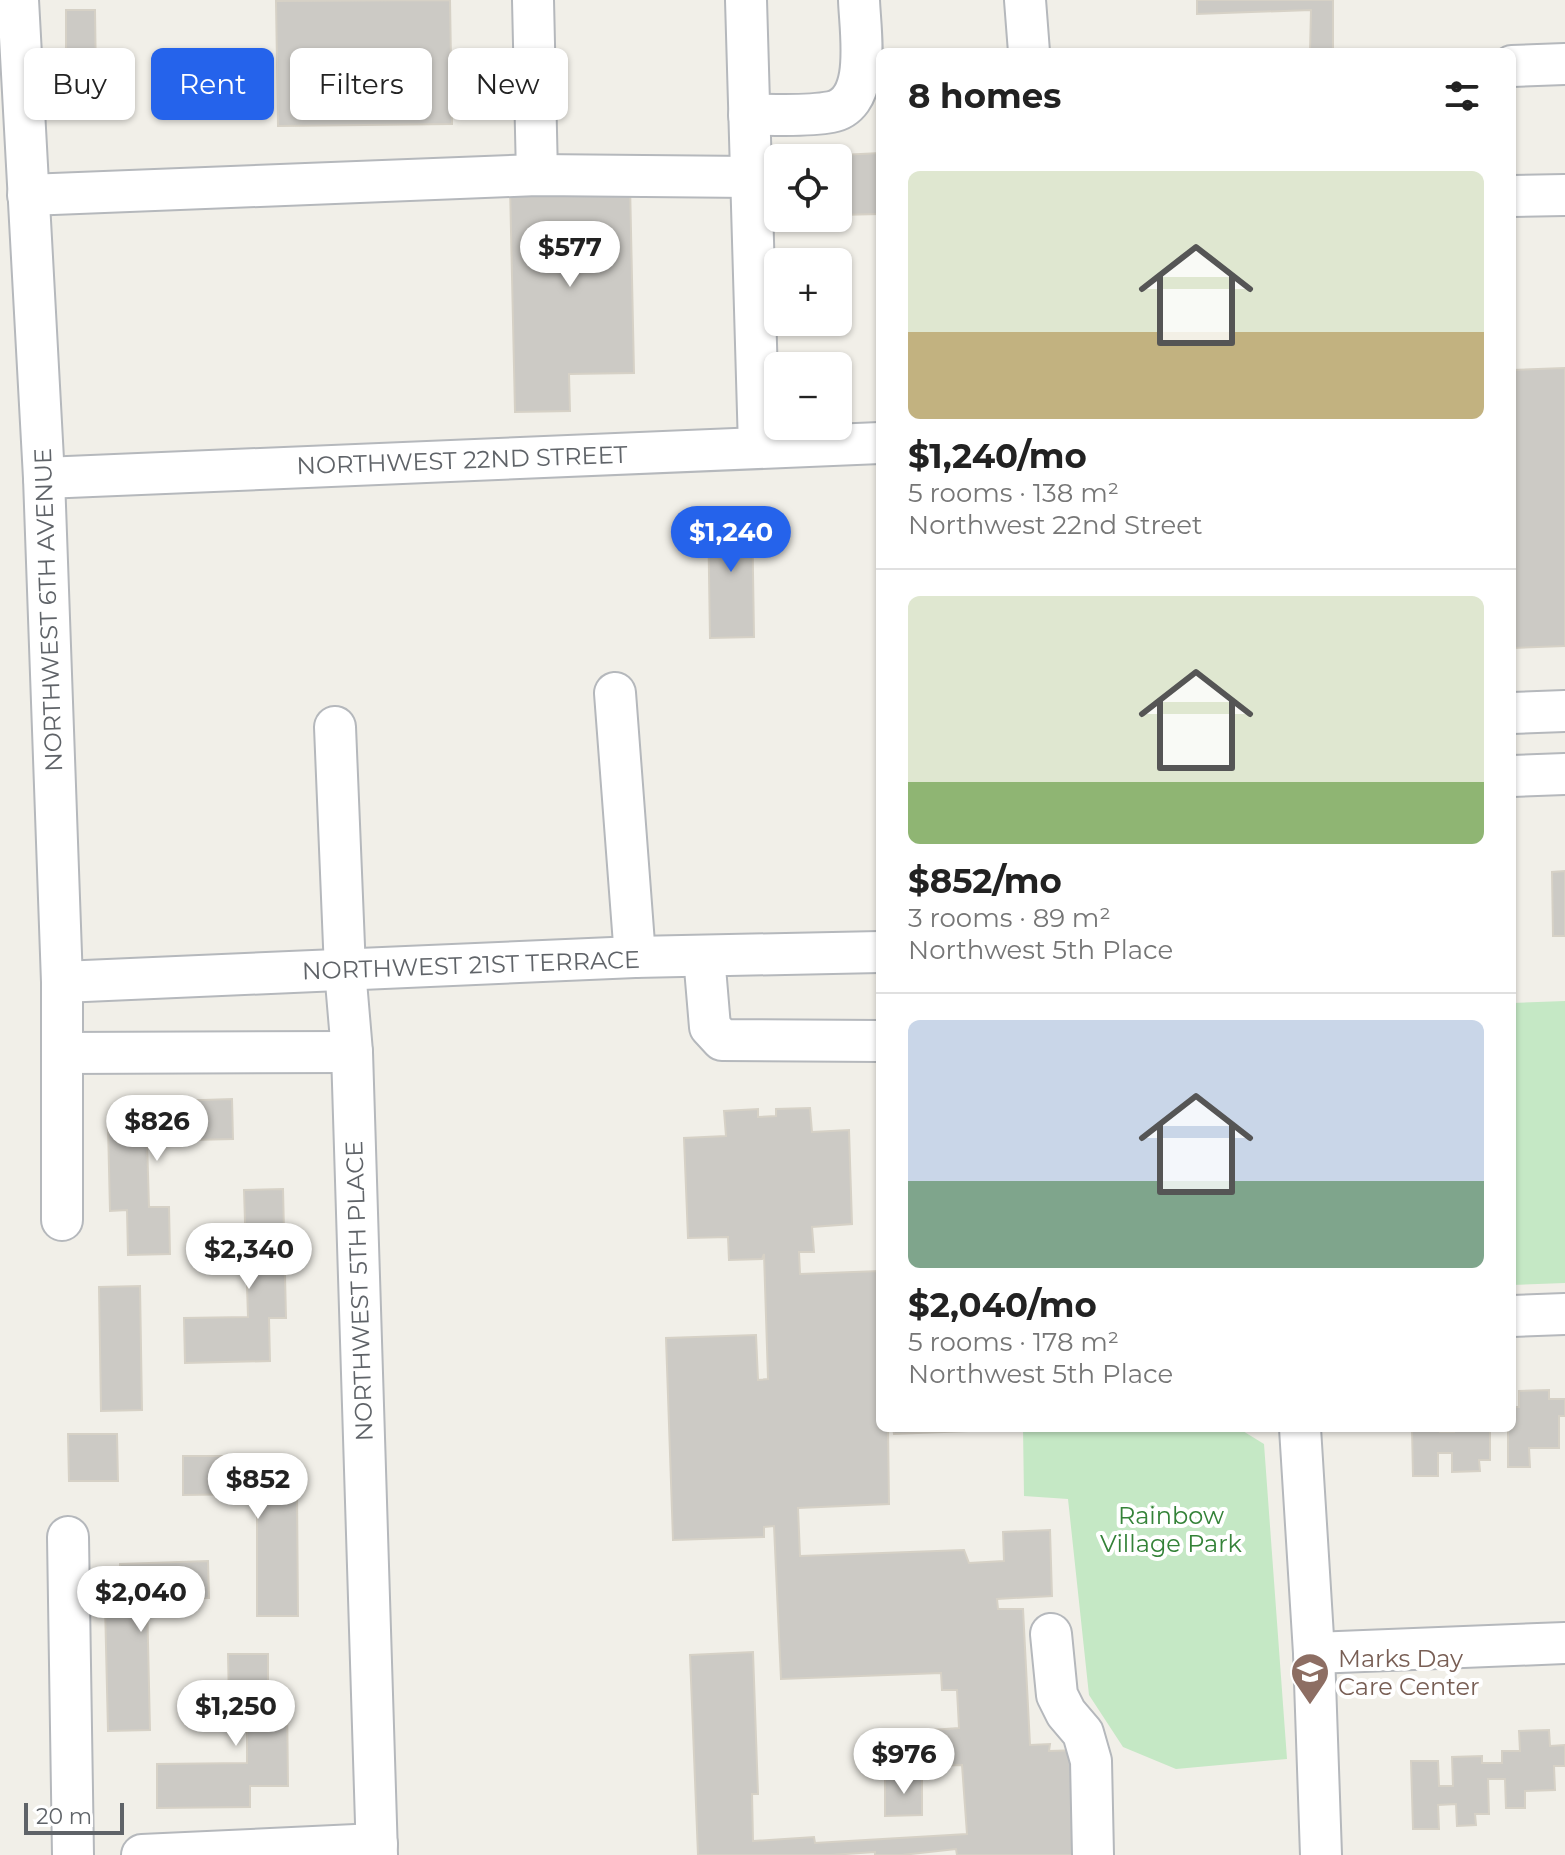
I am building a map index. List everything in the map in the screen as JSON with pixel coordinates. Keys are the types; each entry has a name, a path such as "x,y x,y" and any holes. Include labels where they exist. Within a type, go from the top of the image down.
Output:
{"street":[{"name":"NORTHWEST 6TH AVENUE","path":"18,0 44,478 62,982 62,1220"},
{"path":"533,0 537,175"},
{"path":"746,0 759,447"},
{"path":"749,115 833,112 851,103 858,89 861,68 859,0"},
{"path":"1025,0 1029,48"},
{"path":"1516,66 1565,64"},
{"path":"28,195 537,175 751,177"},
{"path":"1516,196 1565,195"},
{"name":"NORTHWEST 22ND STREET","path":"44,478 876,443"},
{"path":"615,693 635,957"},
{"path":"1516,713 1565,711"},
{"name":"NORTHWEST 5TH PLACE","path":"335,727 345,970 352,1052 377,1850"},
{"path":"1516,776 1565,774"},
{"name":"NORTHWEST 21ST TERRACE","path":"62,982 635,957 876,952"},
{"path":"704,956 710,1027 722,1040 876,1041"},
{"path":"62,1053 352,1052"},
{"path":"1516,1316 1565,1314"},
{"path":"1300,1432 1314,1653 1321,1855"},
{"path":"68,1537 73,1855"},
{"path":"1051,1634 1057,1695 1066,1713 1083,1733 1091,1761 1093,1855"},
{"path":"1314,1653 1565,1643"},
{"path":"142,1855 377,1850"}],"green space":[{"path":"1565,1001 1565,1283 1516,1285 1516,1003"},
{"name":"Rainbow Village Park","path":"1023,1432 1244,1432 1264,1444 1287,1759 1176,1769 1123,1747 1089,1695 1068,1499 1024,1496"}],"building":[{"path":"450,0 448,120 452,120 452,124 278,126 276,1"},
{"path":"1197,0 1333,0 1333,48 1310,48 1311,10 1197,14"},
{"path":"66,10 95,10 96,48 66,48"},
{"path":"876,153 876,214 852,215 852,154"},
{"path":"630,184 634,373 569,374 570,411 515,412 510,186"},
{"path":"1565,368 1565,646 1516,648 1516,370"},
{"path":"752,510 754,637 710,638 708,511"},
{"path":"1565,871 1565,936 1553,936 1552,872"},
{"path":"232,1099 233,1139 147,1141 149,1207 169,1207 170,1254 128,1255 127,1210 110,1211 108,1126 143,1125 143,1102"},
{"path":"810,1108 812,1132 849,1130 852,1224 812,1227 814,1252 799,1252 800,1274 876,1271 876,1432 888,1432 889,1504 798,1508 800,1556 964,1550 969,1563 1004,1561 1003,1532 1050,1530 1052,1596 997,1599 998,1609 1023,1609 1030,1745 1050,1744 1049,1751 1080,1750 1076,1855 957,1855 956,1849 902,1855 875,1855 875,1852 698,1855 690,1655 753,1652 758,1794 752,1794 753,1841 814,1837 815,1843 967,1834 962,1765 934,1766 932,1730 959,1728 957,1690 942,1690 941,1673 781,1679 774,1526 764,1527 764,1537 673,1540 666,1338 756,1335 758,1380 768,1379 764,1254 762,1259 729,1260 728,1237 688,1238 684,1138 726,1136 724,1111 758,1109 758,1117 776,1116 776,1109"},
{"path":"283,1189 286,1318 269,1318 270,1361 185,1363 184,1318 248,1317 244,1190"},
{"path":"140,1286 142,1410 101,1411 99,1287"},
{"path":"1549,1390 1549,1399 1565,1399 1565,1416 1559,1416 1559,1448 1529,1448 1530,1467 1508,1467 1508,1432 1516,1432 1519,1391"},
{"path":"894,1432 943,1432 894,1434"},
{"path":"1412,1432 1490,1432 1490,1460 1479,1460 1480,1471 1452,1472 1452,1453 1438,1453 1438,1476 1413,1476"},
{"path":"68,1434 117,1434 118,1481 69,1481"},
{"path":"183,1456 278,1456 278,1491 297,1491 298,1616 257,1616 257,1494 183,1495"},
{"path":"208,1561 209,1598 147,1599 150,1730 108,1731 105,1604 121,1604 120,1564"},
{"path":"228,1654 268,1654 268,1697 287,1697 288,1786 250,1786 250,1807 157,1808 157,1764 247,1763 247,1700 229,1700"},
{"path":"1549,1730 1550,1746 1565,1745 1565,1766 1554,1766 1555,1790 1525,1791 1525,1808 1506,1808 1505,1779 1488,1779 1489,1814 1475,1814 1476,1825 1457,1826 1456,1804 1438,1805 1439,1829 1413,1829 1411,1761 1438,1761 1439,1786 1453,1786 1452,1757 1482,1756 1482,1763 1502,1763 1502,1751 1520,1751 1519,1731"},
{"path":"922,1775 922,1815 885,1816 885,1776"}],"place":[{"name":"Marks Day Care Center","path":"1310,1706"}]}
